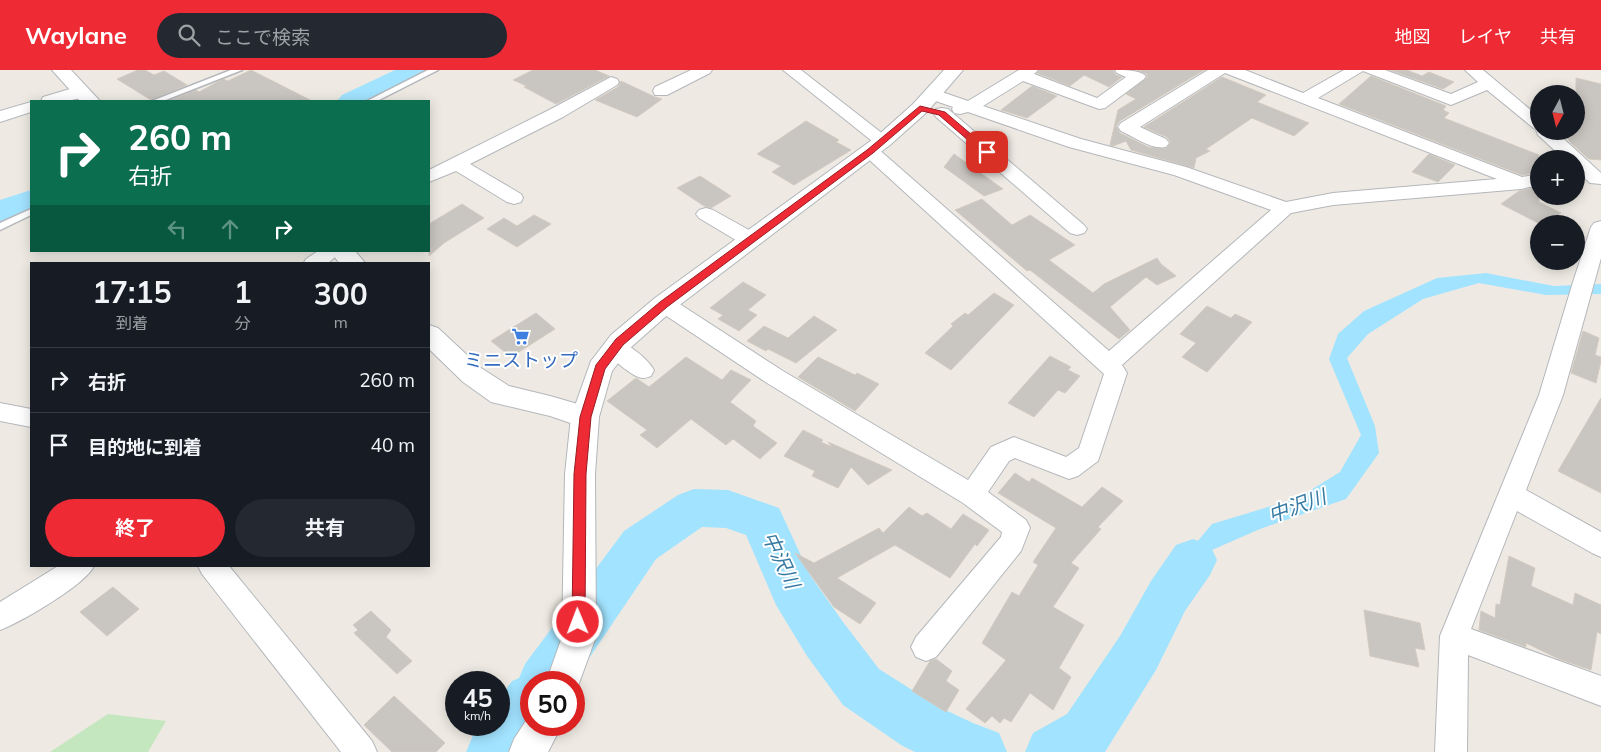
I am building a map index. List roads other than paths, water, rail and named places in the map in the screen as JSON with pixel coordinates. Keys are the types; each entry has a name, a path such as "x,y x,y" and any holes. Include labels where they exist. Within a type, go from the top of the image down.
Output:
{"main road":[{"path":"61,70 85,96"},
{"path":"567,671 579,637 580,474 585,417 600,368 615,348 664,304 932,105 954,70"},
{"path":"342,252 352,262"},
{"path":"430,335 472,375 501,395 550,406 585,417"},
{"path":"527,752 537,736"}],"street":[{"path":"661,92 704,70"},
{"path":"791,70 877,146 1109,364 1116,374 1089,454 1068,469 1014,447 1000,454 972,495"},
{"path":"971,106 1026,73 1098,104 1138,76 1123,70"},
{"path":"1160,143 1127,127 1219,70"},
{"path":"1230,70 1304,99 1530,181"},
{"path":"1304,99 1356,70"},
{"path":"1370,70 1451,100 1490,83"},
{"path":"1473,70 1530,118"},
{"path":"430,176 557,113 611,82"},
{"path":"56,100 85,96"},
{"path":"932,105 971,106 1075,143 1180,171 1285,208 1342,198 1530,181"},
{"path":"932,105 1078,229"},
{"path":"0,117 30,107"},
{"path":"1554,140 1566,150"},
{"path":"456,163 514,198"},
{"path":"1585,167 1599,180"},
{"path":"1585,178 1599,180"},
{"path":"1109,364 1285,208"},
{"path":"706,214 751,240"},
{"path":"1451,752 1454,636 1512,496 1551,395 1580,291 1601,227"},
{"path":"315,262 330,252"},
{"path":"664,304 775,377 972,495 1017,528 1012,542 926,647"},
{"path":"615,348 643,370"},
{"path":"0,412 30,418"},
{"path":"1512,496 1601,545"},
{"path":"0,617 47,590 79,567"},
{"path":"213,567 361,752"},
{"path":"1454,636 1601,691"}],"lane":[{"path":"159,100 238,70"},
{"path":"372,100 434,70"},
{"path":"0,227 30,212"}],"water":[{"path":"1486,273 1554,286 1601,284 1601,294 1546,295 1479,283 1423,299 1368,334 1347,358 1375,426 1379,453 1346,499 1260,529 1205,553 1162,608 1172,572 1212,524 1298,498 1340,472 1361,435 1329,359 1338,334 1364,311 1437,278"}],"waterway":[{"path":"354,100 417,70"},
{"path":"0,212 30,200"},
{"name":"中沢川","path":"551,671 640,545 694,508 728,509 763,522 793,590 825,639 861,687 920,726 969,750 980,752"},
{"name":"中沢川","path":"1052,752 1086,733 1138,653 1168,596 1193,560"},
{"name":"中沢川","path":"493,752 520,714"}],"place":[{"name":"ミニストップ","path":"521,337"}]}
